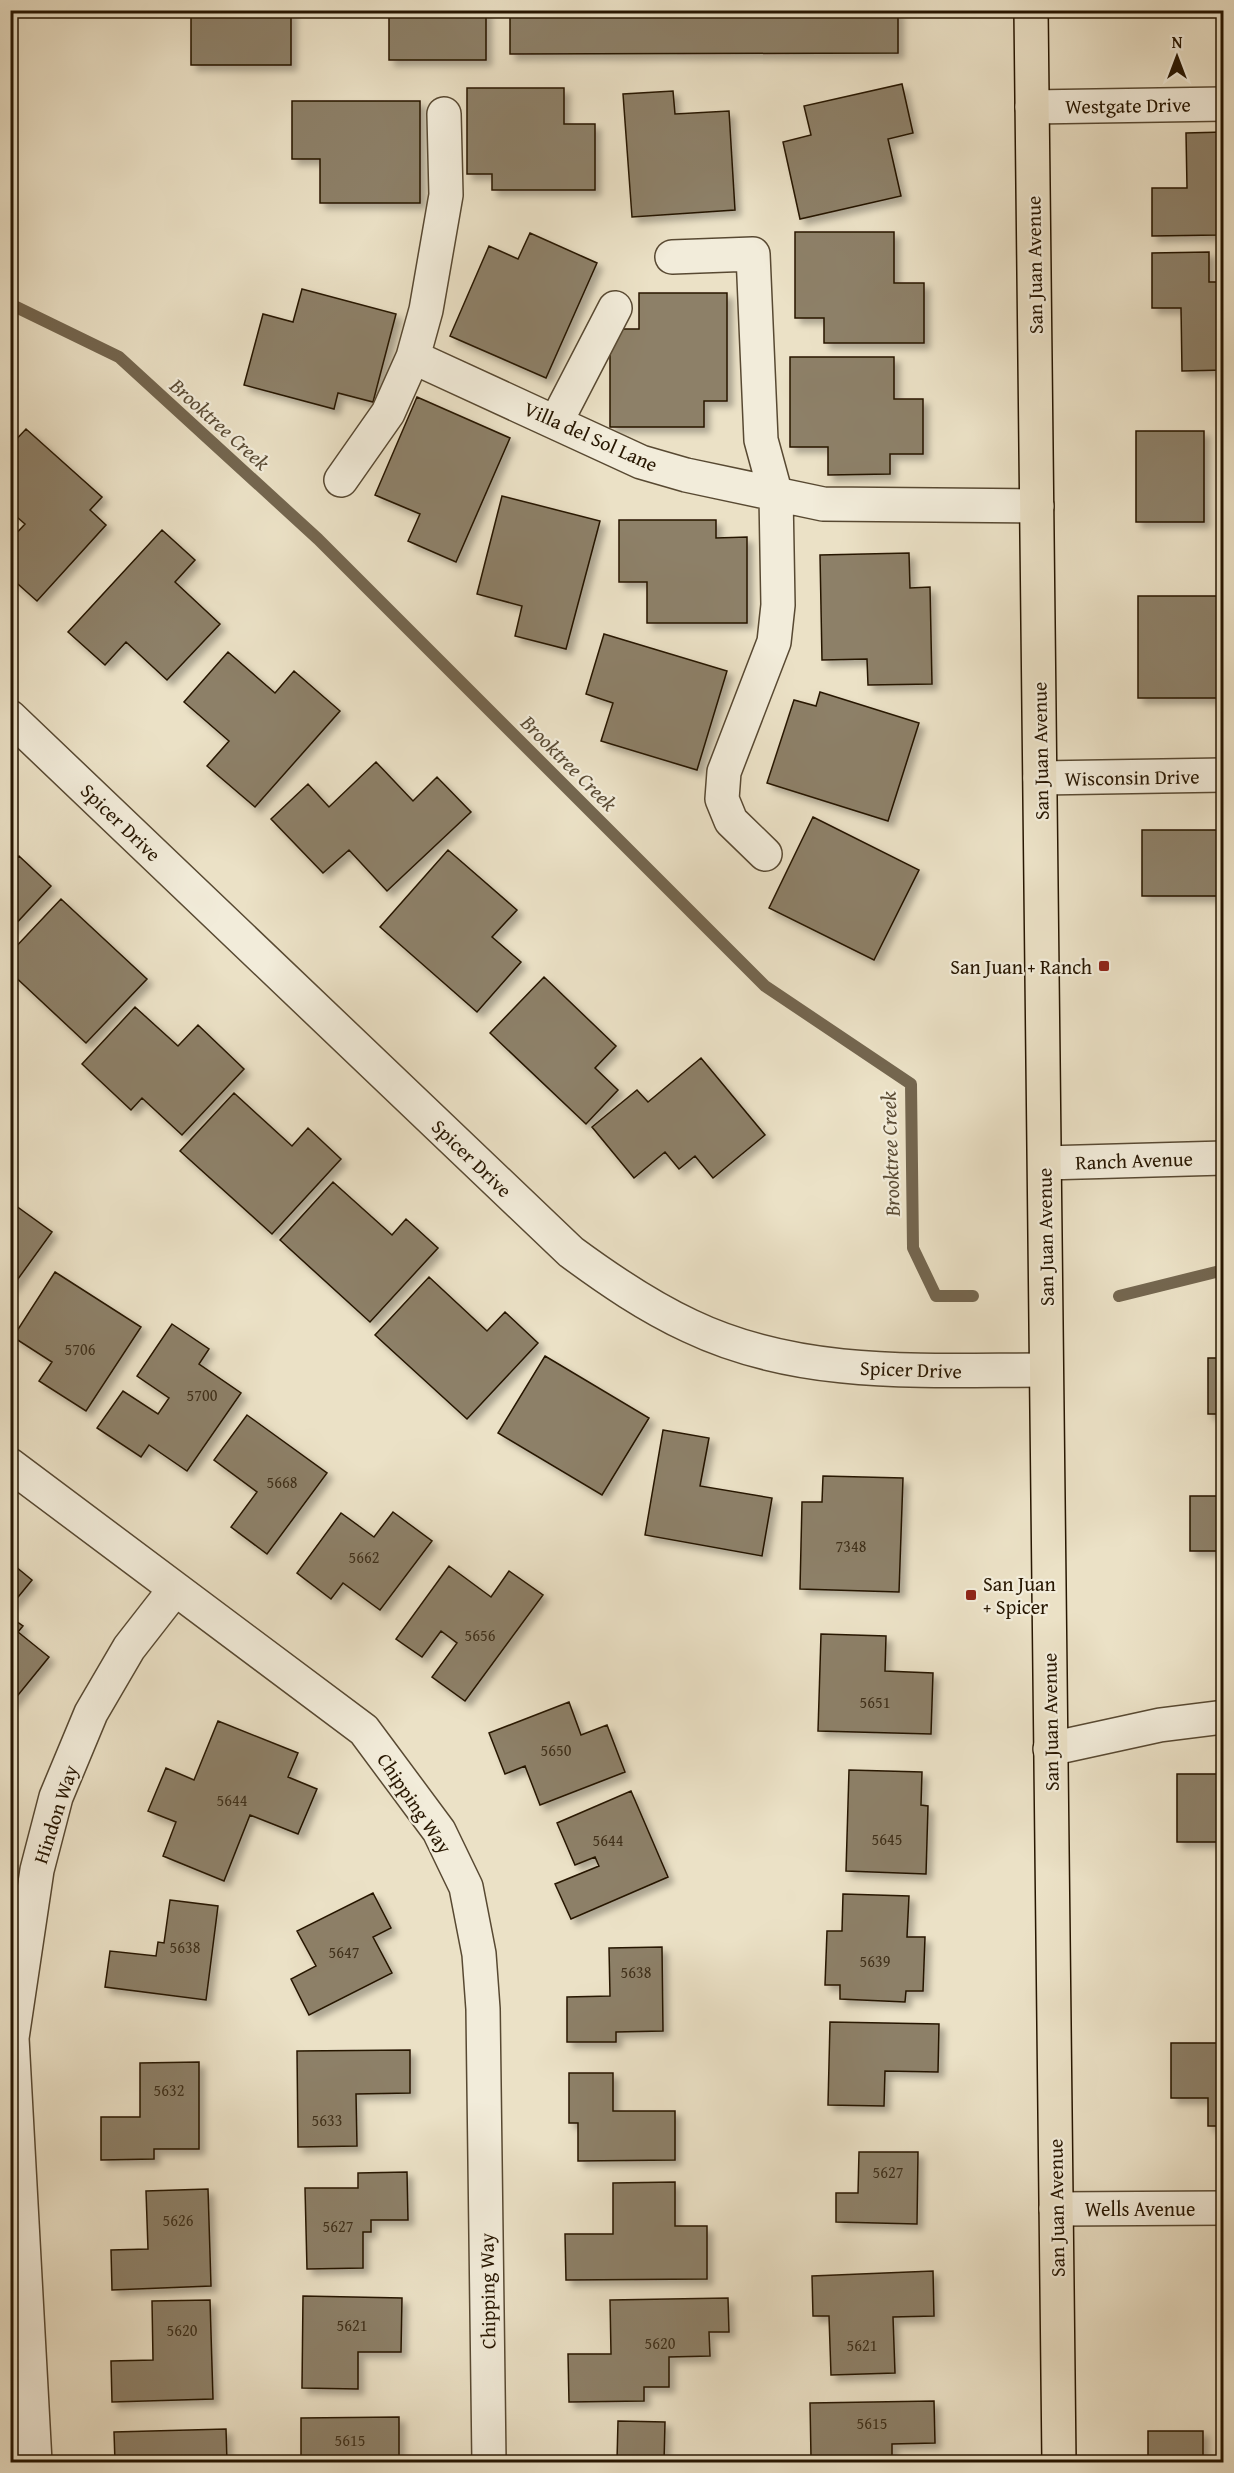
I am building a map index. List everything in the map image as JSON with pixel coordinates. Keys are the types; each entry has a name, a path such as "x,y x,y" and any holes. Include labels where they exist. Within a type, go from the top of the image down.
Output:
{"main road":[{"name":"San Juan Avenue","path":"1031,10 1059,2463"}],"street":[{"name":"Westgate Drive","path":"1032,107 1224,104"},
{"path":"341,480 388,413 413,357 426,310 446,195 444,114"},
{"path":"672,257 753,254 761,440 776,495 778,605 774,642 724,772 722,799 730,822 765,855"},
{"path":"556,422 615,308"},
{"name":"Villa del Sol Lane","path":"413,357 641,462 776,495 823,504 1037,506"},
{"name":"Spicer Drive","path":"10,717 571,1252 629,1294 703,1331 759,1351 829,1366 897,1370 1045,1370"},
{"name":"Wisconsin Drive","path":"1040,778 1224,775"},
{"name":"Ranch Avenue","path":"1045,1163 1224,1158"},
{"name":"Chipping Way","path":"10,1464 364,1730 439,1831 466,1887 479,1954 483,2010 489,2463"},
{"name":"Hindon Way","path":"35,2463 12,2038 37,1870 56,1797 91,1713 129,1648 175,1589"},
{"path":"1050,1749 1160,1725 1224,1717"},
{"name":"Wells Avenue","path":"1056,2209 1224,2208"}],"building":[{"path":"191,10 291,10 291,65 191,65"},
{"path":"389,10 486,10 486,60 389,60"},
{"path":"510,10 898,10 898,53 510,54"},
{"path":"902,84 913,133 888,139 901,196 800,219 783,142 811,135 804,106"},
{"path":"467,88 564,88 564,124 595,124 595,190 492,190 492,174 467,174"},
{"path":"673,91 675,114 729,111 735,210 632,217 623,94"},
{"path":"292,101 420,101 420,203 320,203 320,159 292,159"},
{"path":"1224,132 1224,193 1217,193 1218,235 1152,236 1152,188 1187,188 1186,133"},
{"path":"795,232 894,232 894,283 924,283 924,343 824,343 824,318 795,318"},
{"path":"530,233 597,263 546,378 450,336 489,246 518,259"},
{"path":"1209,252 1209,282 1224,282 1224,370 1182,371 1181,308 1152,308 1152,253"},
{"path":"302,289 396,314 373,402 338,393 334,409 244,385 263,314 293,322"},
{"path":"639,293 727,293 727,401 704,401 704,427 610,427 610,329 639,329"},
{"path":"790,357 894,357 894,399 923,399 923,454 890,454 890,474 828,475 828,447 790,447"},
{"path":"417,397 510,438 456,562 408,541 420,514 375,495"},
{"path":"26,429 102,497 90,510 106,525 37,601 10,577 10,540 25,524 10,511 10,446"},
{"path":"1136,431 1204,431 1204,522 1136,522"},
{"path":"502,496 600,521 566,649 515,636 522,606 477,594"},
{"path":"619,520 716,520 716,538 747,537 747,623 647,623 647,582 619,582"},
{"path":"162,530 195,560 175,582 220,624 167,680 126,642 105,665 68,632"},
{"path":"909,553 910,588 930,587 932,684 868,685 867,659 822,660 820,555"},
{"path":"1138,596 1217,596 1217,698 1138,698"},
{"path":"604,634 727,671 697,770 601,741 613,703 586,694"},
{"path":"228,652 275,693 294,671 340,711 255,807 207,766 229,741 184,702"},
{"path":"820,692 919,723 888,821 767,783 794,700 816,706"},
{"path":"376,762 413,801 437,777 471,812 387,891 349,850 323,873 271,819 308,784 329,807"},
{"path":"813,817 919,870 874,960 769,908"},
{"path":"1142,830 1224,830 1224,896 1142,896"},
{"path":"448,850 517,910 492,937 521,962 477,1012 380,927"},
{"path":"19,856 51,886 10,930 10,865"},
{"path":"61,899 147,979 86,1043 10,972 10,953"},
{"path":"544,977 616,1046 595,1068 618,1090 586,1124 490,1033"},
{"path":"135,1007 178,1046 198,1025 244,1069 182,1135 142,1098 131,1110 82,1064"},
{"path":"701,1058 765,1135 713,1178 695,1156 679,1169 665,1152 634,1178 592,1127 637,1090 648,1102"},
{"path":"234,1093 292,1146 308,1128 341,1159 272,1234 180,1151"},
{"path":"333,1182 392,1235 406,1219 438,1248 370,1322 280,1240"},
{"path":"12,1203 52,1232 10,1290 10,1205"},
{"path":"55,1272 141,1327 86,1411 39,1381 52,1362 13,1337"},
{"path":"429,1277 487,1331 505,1312 538,1343 467,1419 375,1335"},
{"path":"172,1324 209,1349 199,1364 241,1393 187,1471 149,1445 141,1457 97,1428 123,1391 158,1414 169,1398 137,1376"},
{"path":"545,1356 649,1418 602,1495 498,1433"},
{"path":"1208,1358 1224,1358 1224,1414 1208,1414"},
{"path":"247,1415 327,1473 267,1554 231,1527 257,1492 214,1460"},
{"path":"663,1430 709,1438 700,1486 772,1498 762,1556 645,1535"},
{"path":"823,1476 903,1478 899,1592 800,1589 802,1502 822,1502"},
{"path":"1190,1496 1224,1496 1224,1551 1190,1551"},
{"path":"393,1512 432,1541 380,1610 343,1583 331,1599 297,1573 341,1513 374,1537"},
{"path":"10,1562 32,1580 10,1607"},
{"path":"449,1566 491,1597 509,1571 543,1595 465,1701 432,1677 457,1643 441,1631 422,1657 396,1639"},
{"path":"10,1617 23,1626 18,1632 49,1657 10,1705"},
{"path":"821,1634 886,1636 885,1671 933,1673 931,1734 818,1731"},
{"path":"569,1702 581,1735 607,1725 625,1772 540,1805 525,1766 505,1774 489,1733"},
{"path":"218,1721 298,1753 288,1777 317,1789 298,1834 250,1815 224,1881 163,1856 176,1822 148,1811 166,1768 194,1780"},
{"path":"849,1770 922,1772 921,1805 928,1806 926,1874 846,1871"},
{"path":"1177,1774 1224,1774 1224,1842 1177,1842"},
{"path":"631,1791 668,1877 571,1919 555,1884 599,1866 595,1857 575,1865 557,1823"},
{"path":"373,1893 391,1928 373,1937 392,1973 309,2015 291,1979 316,1966 297,1931"},
{"path":"843,1894 909,1896 907,1937 925,1937 923,1991 906,1991 905,2002 840,1999 840,1985 825,1985 827,1931 842,1931"},
{"path":"170,1900 218,1906 206,2000 105,1987 110,1951 156,1956 158,1942 164,1943"},
{"path":"662,1947 663,2031 616,2032 616,2042 567,2042 567,1997 610,1996 609,1948"},
{"path":"830,2022 939,2024 938,2072 885,2071 884,2106 828,2105"},
{"path":"1171,2043 1224,2043 1224,2126 1208,2126 1208,2098 1171,2098"},
{"path":"410,2050 410,2093 356,2094 357,2146 298,2147 297,2051"},
{"path":"199,2062 199,2149 154,2149 154,2159 101,2160 101,2117 140,2117 140,2063"},
{"path":"569,2073 613,2073 613,2111 675,2111 675,2160 578,2161 578,2123 569,2123"},
{"path":"859,2152 918,2152 917,2224 836,2222 836,2193 858,2193"},
{"path":"407,2172 408,2220 371,2220 371,2232 363,2232 363,2268 307,2269 305,2188 358,2188 358,2173"},
{"path":"675,2182 675,2226 707,2226 707,2279 566,2280 565,2234 613,2234 613,2183"},
{"path":"208,2189 211,2286 112,2290 111,2250 148,2249 146,2191"},
{"path":"933,2271 934,2316 893,2317 895,2373 831,2375 829,2316 813,2316 812,2276"},
{"path":"303,2296 402,2298 401,2352 358,2352 358,2389 302,2388"},
{"path":"728,2298 729,2332 709,2332 710,2356 669,2357 669,2387 644,2387 644,2401 569,2402 568,2354 611,2354 610,2300"},
{"path":"210,2300 213,2399 112,2402 111,2361 153,2360 152,2301"},
{"path":"934,2401 935,2443 892,2444 892,2462 834,2462 833,2457 811,2457 810,2403"},
{"path":"399,2417 399,2462 301,2462 301,2418"},
{"path":"618,2421 665,2422 664,2462 570,2462 570,2459 617,2460"},
{"path":"226,2429 227,2462 115,2462 114,2432"},
{"path":"1148,2431 1203,2431 1203,2462 1148,2462"}],"waterway":[{"name":"Brooktree Creek","path":"10,304 119,357 318,539 765,986 911,1084 913,1248 936,1296 973,1296"},
{"name":"Brooktree Creek","path":"1119,1296 1224,1270"}],"place":[{"name":"San Juan + Ranch","path":"1104,966"},
{"name":"San Juan + Spicer","path":"971,1595"}]}
